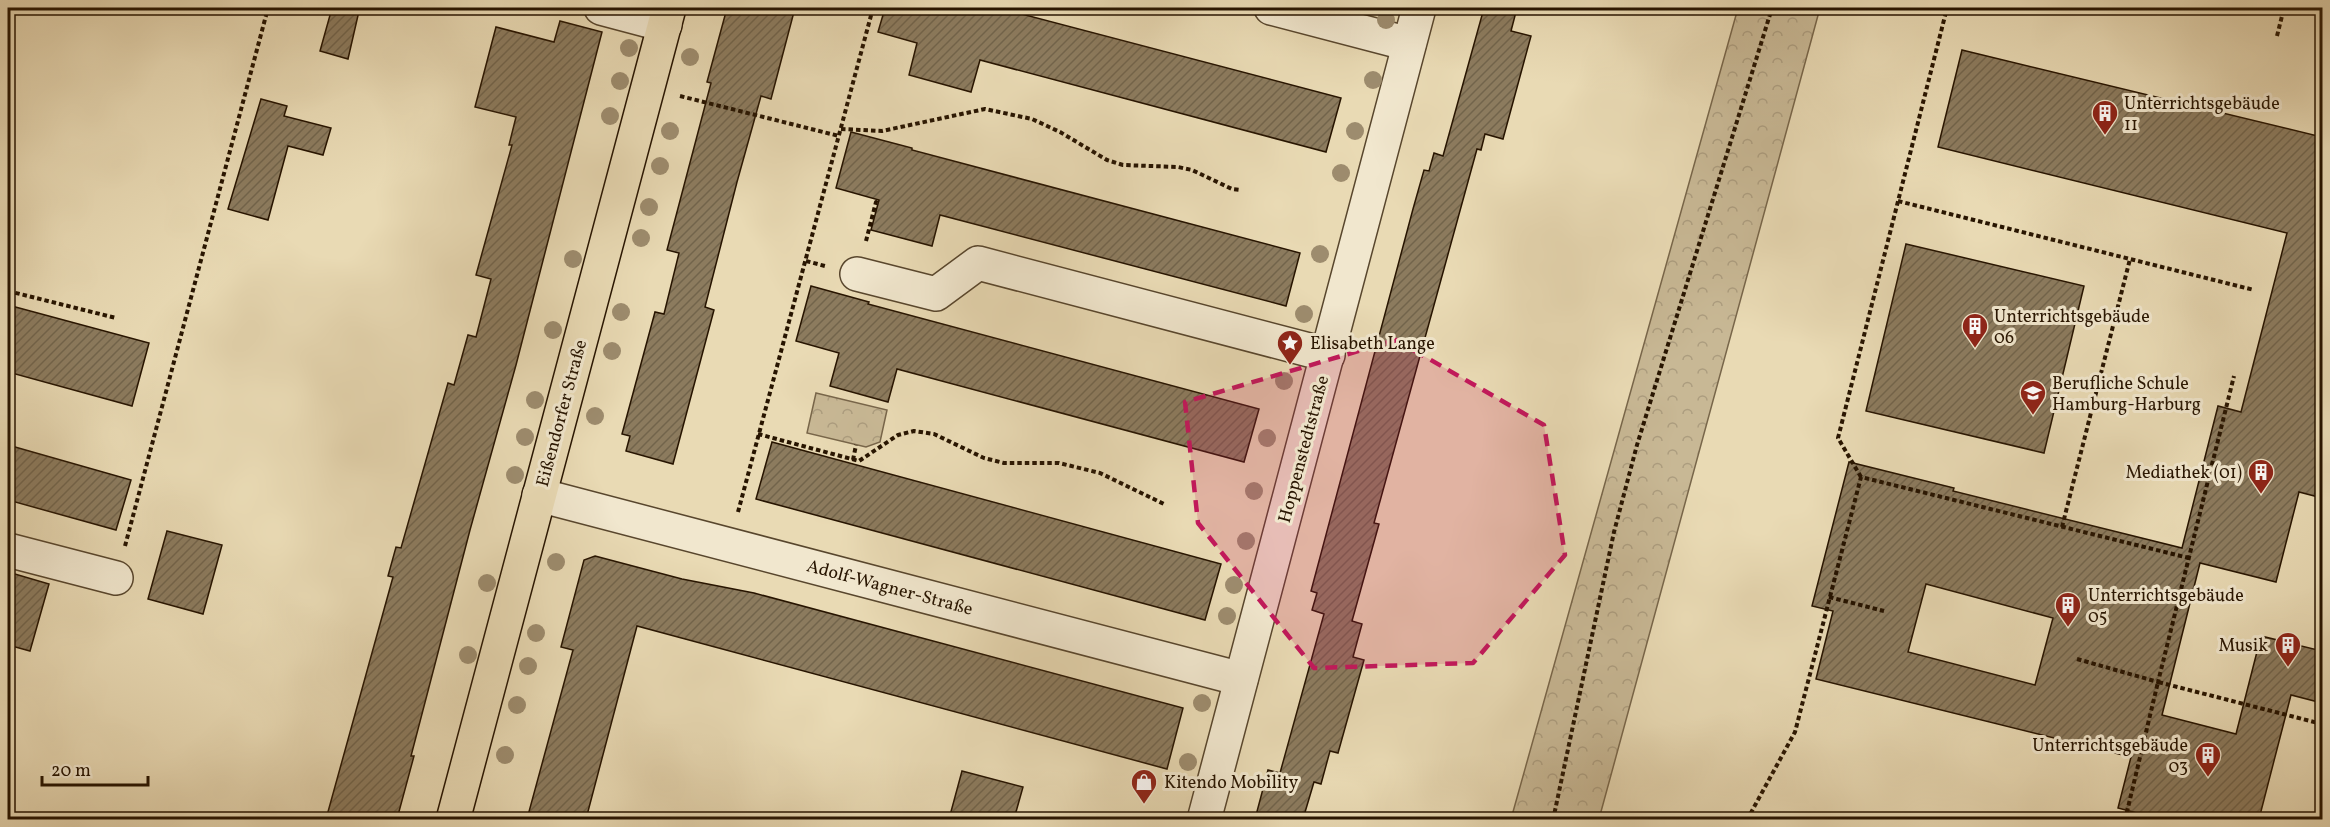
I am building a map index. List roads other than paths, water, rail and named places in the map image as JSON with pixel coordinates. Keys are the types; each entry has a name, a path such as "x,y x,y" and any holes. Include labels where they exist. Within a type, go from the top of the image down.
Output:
{"main road":[{"name":"Eißendorfer Straße","path":"453,819 667,16"}],"street":[{"path":"601,8 667,16"},
{"path":"1271,8 1409,44"},
{"name":"Hoppenstedtstraße","path":"1204,819 1419,8"},
{"path":"844,271 936,294 978,263 1328,355"},
{"name":"Adolf-Wagner-Straße","path":"539,495 1241,679"},
{"path":"8,549 116,578"}],"place":[{"name":"Unterrichtsgebäude 11","path":"2105,136"},
{"name":"Unterrichtsgebäude 06","path":"1975,349"},
{"name":"Elisabeth Lange","path":"1290,366"},
{"name":"Berufliche Schule Hamburg-Harburg","path":"2033,416"},
{"name":"Mediathek (01)","path":"2261,495"},
{"name":"Unterrichtsgebäude 05","path":"2068,628"},
{"name":"Musik","path":"2288,668"},
{"name":"Unterrichtsgebäude 03","path":"2208,778"},
{"name":"Kitendo Mobility","path":"1144,805"}]}
